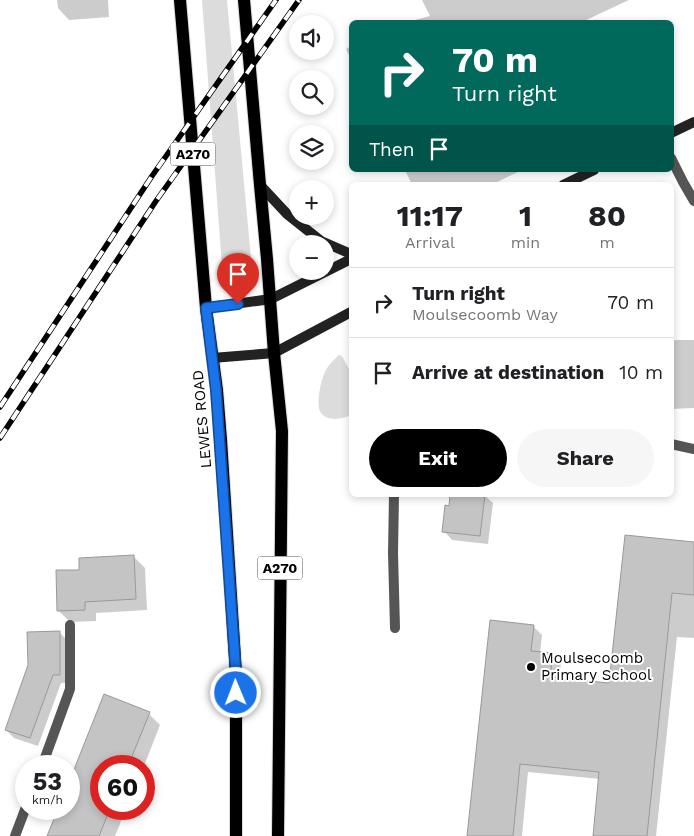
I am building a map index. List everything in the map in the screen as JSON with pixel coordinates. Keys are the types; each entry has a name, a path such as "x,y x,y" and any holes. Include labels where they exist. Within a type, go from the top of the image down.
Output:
{"main road":[{"name":"LEWES ROAD","path":"180,0 206,308 221,440 236,674 236,836"},
{"name":"A270","path":"244,0 282,431 278,836"}],"street":[{"path":"674,132 694,122"},
{"path":"674,164 694,201"},
{"path":"569,182 590,172"},
{"path":"260,185 287,214 321,241 349,253"},
{"path":"206,308 271,300 349,260"},
{"path":"212,358 274,353 349,313"},
{"path":"674,445 694,448"},
{"path":"394,497 395,628"},
{"path":"46,755 70,689 70,626"},
{"path":"15,836 21,820"}],"shaded area":[{"path":"202,0 227,0 253,280 249,288 246,289 237,287 232,283 222,266"},
{"path":"339,355 342,356 349,369 349,416 344,418 328,418 319,409 319,392 322,379 330,364"}],"building":[{"path":"450,497 485,497 480,536 442,532 445,505 449,506"},
{"path":"625,535 694,542 694,595 672,593 647,836 593,836 599,772 520,764 513,836 467,836 490,620 534,625 531,651 553,653 550,677 609,683"},
{"path":"134,555 136,599 85,602 85,610 57,611 56,570 79,570 79,558"},
{"path":"60,631 60,675 53,675 30,738 5,730 28,665 27,632"},
{"path":"104,694 150,712 132,755 90,755 90,820 106,820 99,836 47,836 54,820 80,820 80,755"}],"railway":[{"path":"0,407 152,176 276,0"},
{"path":"0,438 156,201 299,0"}],"place":[{"name":"Moulsecoomb Primary School","path":"531,667"}],"route":[{"path":"236,693 221,440 206,308 238,304"}]}
